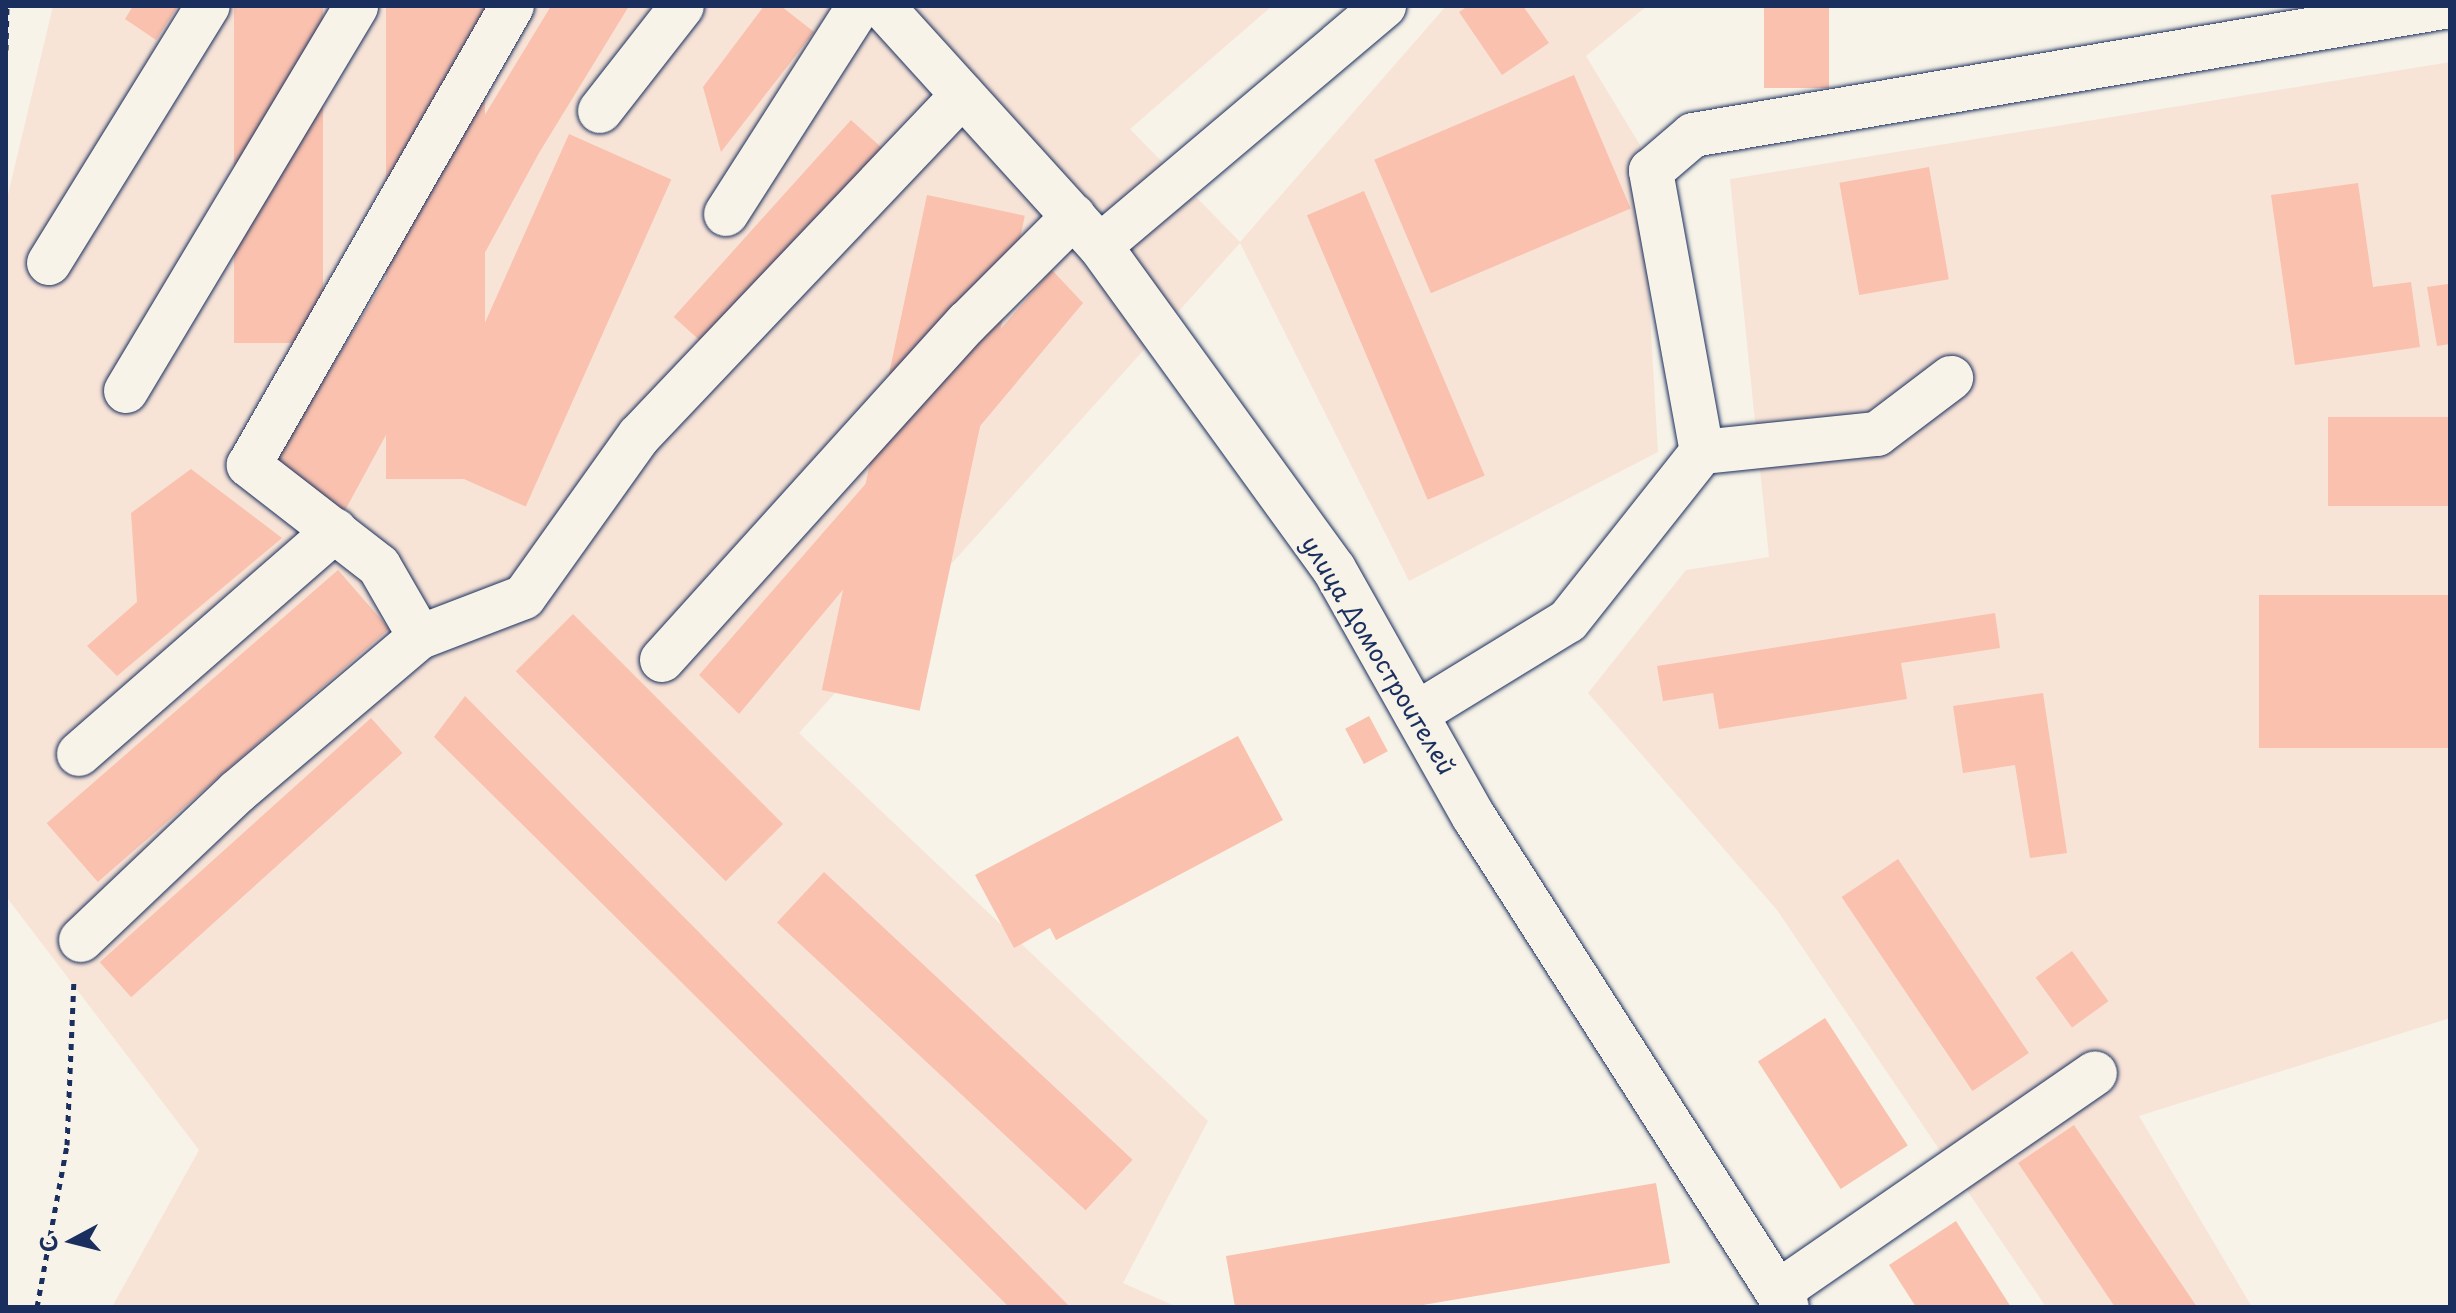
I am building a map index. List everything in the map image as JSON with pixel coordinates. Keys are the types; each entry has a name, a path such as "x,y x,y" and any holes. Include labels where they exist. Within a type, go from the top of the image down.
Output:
{"street":[{"path":"49,263 208,6"},
{"path":"126,391 356,6"},
{"path":"420,637 379,566 249,465 512,6"},
{"path":"600,111 682,6"},
{"path":"726,214 859,6"},
{"name":"улица Домостроителей","path":"882,6 1087,231 1334,569 1474,817 1783,1300"},
{"path":"662,660 967,323 1384,6"},
{"path":"1702,452 1651,171 1693,135 2449,6"},
{"path":"81,940 237,792 420,637 524,597 639,436 963,95"},
{"path":"1416,714 1568,621 1702,452 1877,434 1951,378"},
{"path":"79,754 335,531"},
{"path":"1783,1300 2095,1073"}],"path":[{"path":"6,50 7,6"},
{"path":"37,1307 67,1145 75,957 81,940"}],"shaded area":[{"path":"53,6 1272,6 1130,129 1240,242 1446,6 1647,6 1586,56 1640,145 1658,452 1409,581 1240,243 799,733 1208,1121 1123,1283 1177,1307 112,1307 199,1150 8,899 6,203"},
{"path":"2450,62 2450,1018 2139,1116 2252,1307 2046,1307 1777,910 1588,693 1686,570 1769,557 1730,179"}],"building":[{"path":"133,6 178,6 156,40 125,19"},
{"path":"234,6 323,6 323,343 234,343"},
{"path":"386,6 485,6 485,479 386,479"},
{"path":"551,6 629,6 539,153 342,516 272,465"},
{"path":"764,6 781,6 814,32 721,152 703,87"},
{"path":"1468,6 1523,6 1549,43 1502,75 1459,12"},
{"path":"1764,6 1829,6 1829,88 1764,88"},
{"path":"1574,75 1631,208 1431,293 1374,160"},
{"path":"851,120 889,154 712,351 674,317"},
{"path":"569,134 671,180 526,507 423,461"},
{"path":"1929,167 1949,279 1859,295 1839,183"},
{"path":"2358,183 2373,287 2411,282 2420,347 2295,365 2271,195"},
{"path":"1364,191 1485,475 1428,500 1307,215"},
{"path":"927,195 1025,216 920,711 822,690"},
{"path":"1052,270 1083,303 739,714 699,675"},
{"path":"2448,284 2450,344 2437,346 2427,287"},
{"path":"2328,417 2450,417 2450,506 2328,506"},
{"path":"191,469 282,538 117,676 87,646 137,602 131,513"},
{"path":"338,570 389,629 98,882 47,823"},
{"path":"2259,595 2450,595 2450,748 2259,748"},
{"path":"1995,613 2000,648 1901,663 1907,699 1719,729 1713,693 1663,701 1657,666"},
{"path":"573,614 783,824 726,881 516,671"},
{"path":"2043,693 2067,853 2030,858 2015,765 1963,773 1953,706"},
{"path":"465,696 1070,1307 1009,1307 434,737"},
{"path":"1369,716 1388,751 1364,764 1345,729"},
{"path":"371,718 402,753 131,997 100,962"},
{"path":"1238,736 1283,820 1056,940 1050,928 1014,948 975,875"},
{"path":"1898,859 2029,1053 1972,1091 1842,897"},
{"path":"824,872 1133,1160 1086,1210 777,922"},
{"path":"2072,951 2108,1001 2072,1028 2036,977"},
{"path":"1825,1018 1908,1145 1841,1189 1758,1062"},
{"path":"2074,1125 2197,1307 2115,1307 2018,1163"},
{"path":"1656,1183 1670,1263 1411,1307 1235,1307 1226,1256"},
{"path":"1956,1221 2011,1307 1916,1307 1889,1265"}]}
